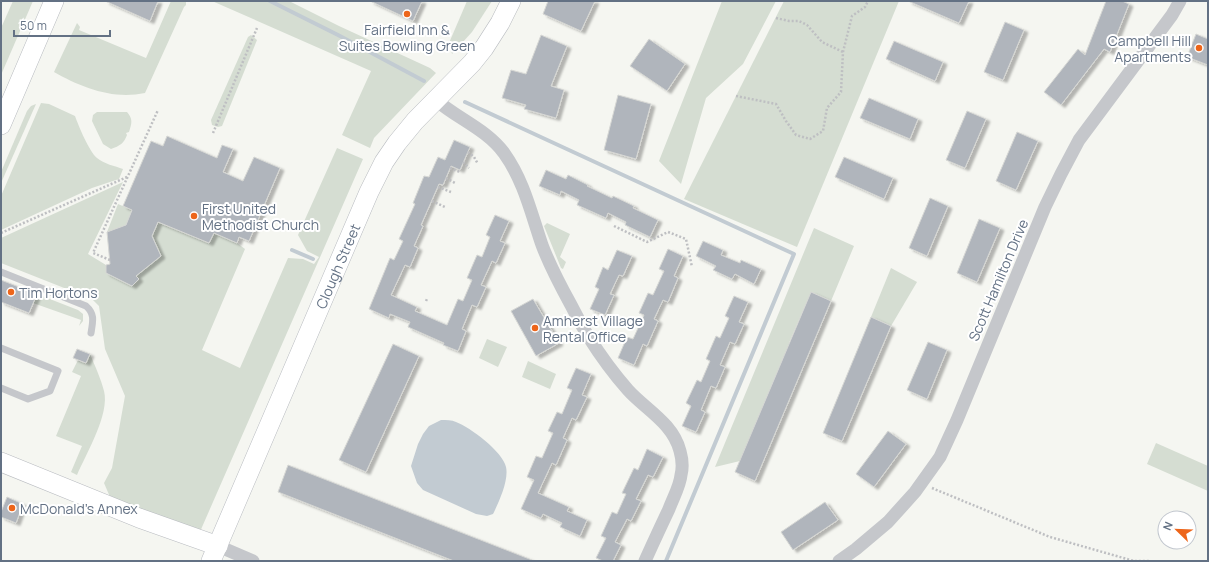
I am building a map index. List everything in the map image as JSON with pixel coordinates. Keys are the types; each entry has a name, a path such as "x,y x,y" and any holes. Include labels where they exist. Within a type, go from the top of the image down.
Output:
{"street":[{"path":"1,125 54,1"},
{"name":"Clough Street","path":"214,554 369,192 384,162 415,121 472,63 484,48 500,23 511,1"},
{"name":"Scott Hamilton Drive","path":"838,561 856,549 888,522 915,492 940,457 1060,174 1075,147 1172,15 1180,1"},
{"path":"436,100 447,109 484,132 503,152 517,172 552,268 587,334 604,360 628,391 652,411 670,430 676,440 680,449 682,474 645,561"},
{"path":"1,462 139,518 214,554 253,561"}],"lane":[{"path":"1,272 86,306 92,311 94,320 91,333"},
{"path":"1,348 58,371 50,391 28,399 1,388"}],"path":[{"path":"736,96 776,104 796,135 810,139 823,131 827,108 841,92 843,52 852,16 865,7 868,1"},
{"path":"776,18 789,21 800,21 807,25 822,42 843,52"},
{"path":"213,133 257,28"},
{"path":"110,260 93,253 158,110"},
{"path":"468,152 474,157 478,164"},
{"path":"464,162 469,168"},
{"path":"450,168 460,172"},
{"path":"1,233 127,177"},
{"path":"446,178 455,182"},
{"path":"438,187 451,192"},
{"path":"432,201 445,207"},
{"path":"614,226 647,242 668,232 686,239 692,267"},
{"path":"546,322 554,318"},
{"path":"920,484 934,488 1050,537 1134,561 1149,561"}],"shaded area":[{"path":"13,1 33,1 1,75 1,28"},
{"path":"171,1 186,1 186,5 145,93 117,95 98,91 79,85 54,72 77,23 80,27 79,30 146,58"},
{"path":"212,1 289,1 430,68 436,73 374,138 370,148 342,135 371,71"},
{"path":"467,1 492,1 472,32 452,54 449,43"},
{"path":"722,1 776,1 743,64 706,98 681,184 659,161"},
{"path":"784,1 899,1 797,247 684,199"},
{"path":"251,35 257,40 222,126 218,127 212,125 211,120 248,37"},
{"path":"41,103 49,104 75,116 84,138 94,155 103,162 123,169 119,179 92,188 1,230 1,196"},
{"path":"36,104 1,183 1,172 27,111 31,106"},
{"path":"97,112 127,112 129,114 131,121 130,129 129,132 126,133 127,135 123,142 111,149 103,144 92,121 93,115"},
{"path":"337,148 363,159 199,534 110,497 104,483 112,468 125,396 105,349 99,306 92,299 1,263 1,238 123,182 88,254 106,265 106,273 132,286 139,280 136,276 161,256 152,236 158,222 209,243 214,233 237,243 245,249 202,350 240,368 288,258 303,259 314,264 319,257 307,251 298,235"},
{"path":"118,204 132,210 126,225 107,232"},
{"path":"547,223 570,234 560,257 566,262 563,269 561,268 544,226"},
{"path":"814,228 854,246 831,301 811,292 789,343 810,351 783,358 740,461 715,467"},
{"path":"891,268 917,282 891,326 871,317"},
{"path":"37,294 78,310 83,314 83,321 79,326 81,320 33,303"},
{"path":"487,339 507,347 498,367 479,358"},
{"path":"90,354 103,386 105,400 104,411 96,434 77,475 71,472 82,446 56,436 81,376 72,372 78,360 86,363"},
{"path":"528,361 556,374 550,389 522,377"},
{"path":"441,420 454,421 477,434 493,447 504,461 507,472 505,484 493,514 487,516 476,514 423,490 417,483 411,466 418,444 429,426"},
{"path":"1156,443 1208,466 1208,491 1147,464"}],"building":[{"path":"105,1 158,1 150,21"},
{"name":"Fairfield Inn & Suites Bowling Green","path":"370,1 422,1 413,21"},
{"path":"548,1 595,1 581,31 543,14"},
{"path":"908,1 969,1 959,23"},
{"path":"1106,1 1122,1 1129,4 1110,52 1104,49 1061,105 1044,92 1078,49 1085,55"},
{"path":"1005,22 1024,30 1003,80 984,72"},
{"name":"Campbell Hill Apartments","path":"1196,34 1208,39 1208,65 1187,57"},
{"path":"541,35 567,46 551,86 564,90 556,118 524,109 526,105 502,98 511,70 526,74"},
{"path":"649,39 685,64 667,91 630,66"},
{"path":"894,41 943,62 935,81 886,59"},
{"path":"618,95 651,104 636,159 604,150"},
{"path":"869,98 918,119 910,139 860,118"},
{"path":"967,111 986,119 965,168 946,160"},
{"path":"1017,132 1038,141 1016,190 996,181"},
{"name":"First United Methodist Church","path":"167,136 217,158 222,145 233,149 223,172 243,181 254,157 280,168 249,241 239,237 237,243 214,233 209,243 158,222 152,236 161,256 136,276 139,279 132,286 106,273 106,265 110,264 107,232 126,225 132,210 123,206 151,141 163,146"},
{"path":"454,140 470,147 460,170 451,166 443,185 439,184 421,225 423,226 414,246 418,248 410,267 405,265 391,295 417,307 415,311 447,325 458,299 463,301 472,280 467,278 477,255 482,257 490,237 486,235 495,215 509,221 500,241 505,243 496,263 492,261 481,285 486,287 477,307 472,305 462,329 466,331 458,351 408,327 410,322 390,314 389,318 369,309 390,258 394,260 403,241 399,239 415,204 413,203 424,176 429,177 438,157 445,160"},
{"path":"844,157 893,178 884,199 835,177"},
{"path":"546,170 566,179 568,175 612,198 613,196 634,206 633,208 658,220 650,237 625,225 626,222 608,213 606,218 577,205 579,200 561,191 560,195 539,186"},
{"path":"930,198 948,206 927,256 909,248"},
{"path":"979,219 1000,228 977,282 957,273"},
{"path":"703,241 723,250 721,255 740,263 741,260 761,269 754,284 735,274 732,279 713,270 716,266 696,256"},
{"path":"668,249 683,256 674,276 678,278 668,302 663,300 654,319 658,321 647,346 643,344 634,365 618,358 627,337 633,339 644,315 639,313 648,293 653,295 664,271 659,269"},
{"path":"617,250 632,256 623,276 619,275 610,294 614,295 605,315 590,309 599,289 595,287 603,267 608,270"},
{"path":"1,280 37,294 29,313 1,302"},
{"path":"811,292 831,301 755,481 735,472"},
{"path":"734,296 748,302 739,322 744,324 735,344 730,342 720,365 725,367 716,388 711,386 701,410 705,412 696,432 682,426 691,406 686,403 697,380 701,382 710,361 706,359 716,336 720,338 729,318 725,316"},
{"name":"Amherst Village Rental Office","path":"533,299 559,343 536,356 511,311"},
{"path":"871,317 891,326 842,441 823,433"},
{"path":"928,342 947,350 927,399 907,390"},
{"path":"393,344 419,356 366,472 339,460"},
{"path":"77,349 90,354 86,363 73,358"},
{"path":"576,368 591,374 582,395 587,397 576,420 572,418 563,438 567,440 556,465 552,463 538,493 569,507 567,511 587,520 580,536 560,527 562,523 543,514 541,518 521,509 534,480 527,477 536,456 542,458 553,433 548,431 557,412 562,414 572,390 567,388"},
{"path":"888,431 906,444 874,487 856,474"},
{"path":"647,449 663,457 653,477 648,475 636,499 641,501 631,521 627,519 615,542 621,545 613,561 603,561 596,558 606,538 601,536 612,512 617,514 626,494 622,493 634,468 638,470"},
{"path":"288,465 532,561 454,561 344,518 278,492"},
{"name":"McDonald's Annex","path":"7,497 23,504 16,523 1,517 1,512"},
{"path":"825,502 838,520 793,550 781,532"}],"waterway":[{"path":"270,1 424,81"},
{"path":"465,102 794,254 666,561"},
{"path":"292,250 313,259"}],"place":[{"name":"Fairfield Inn & Suites Bowling Green","path":"407,14"},
{"name":"Campbell Hill Apartments","path":"1199,48"},
{"name":"First United Methodist Church","path":"194,216"},
{"name":"Tim Hortons","path":"11,292"},
{"name":"Amherst Village Rental Office","path":"535,328"},
{"name":"McDonald's Annex","path":"12,508"}]}
